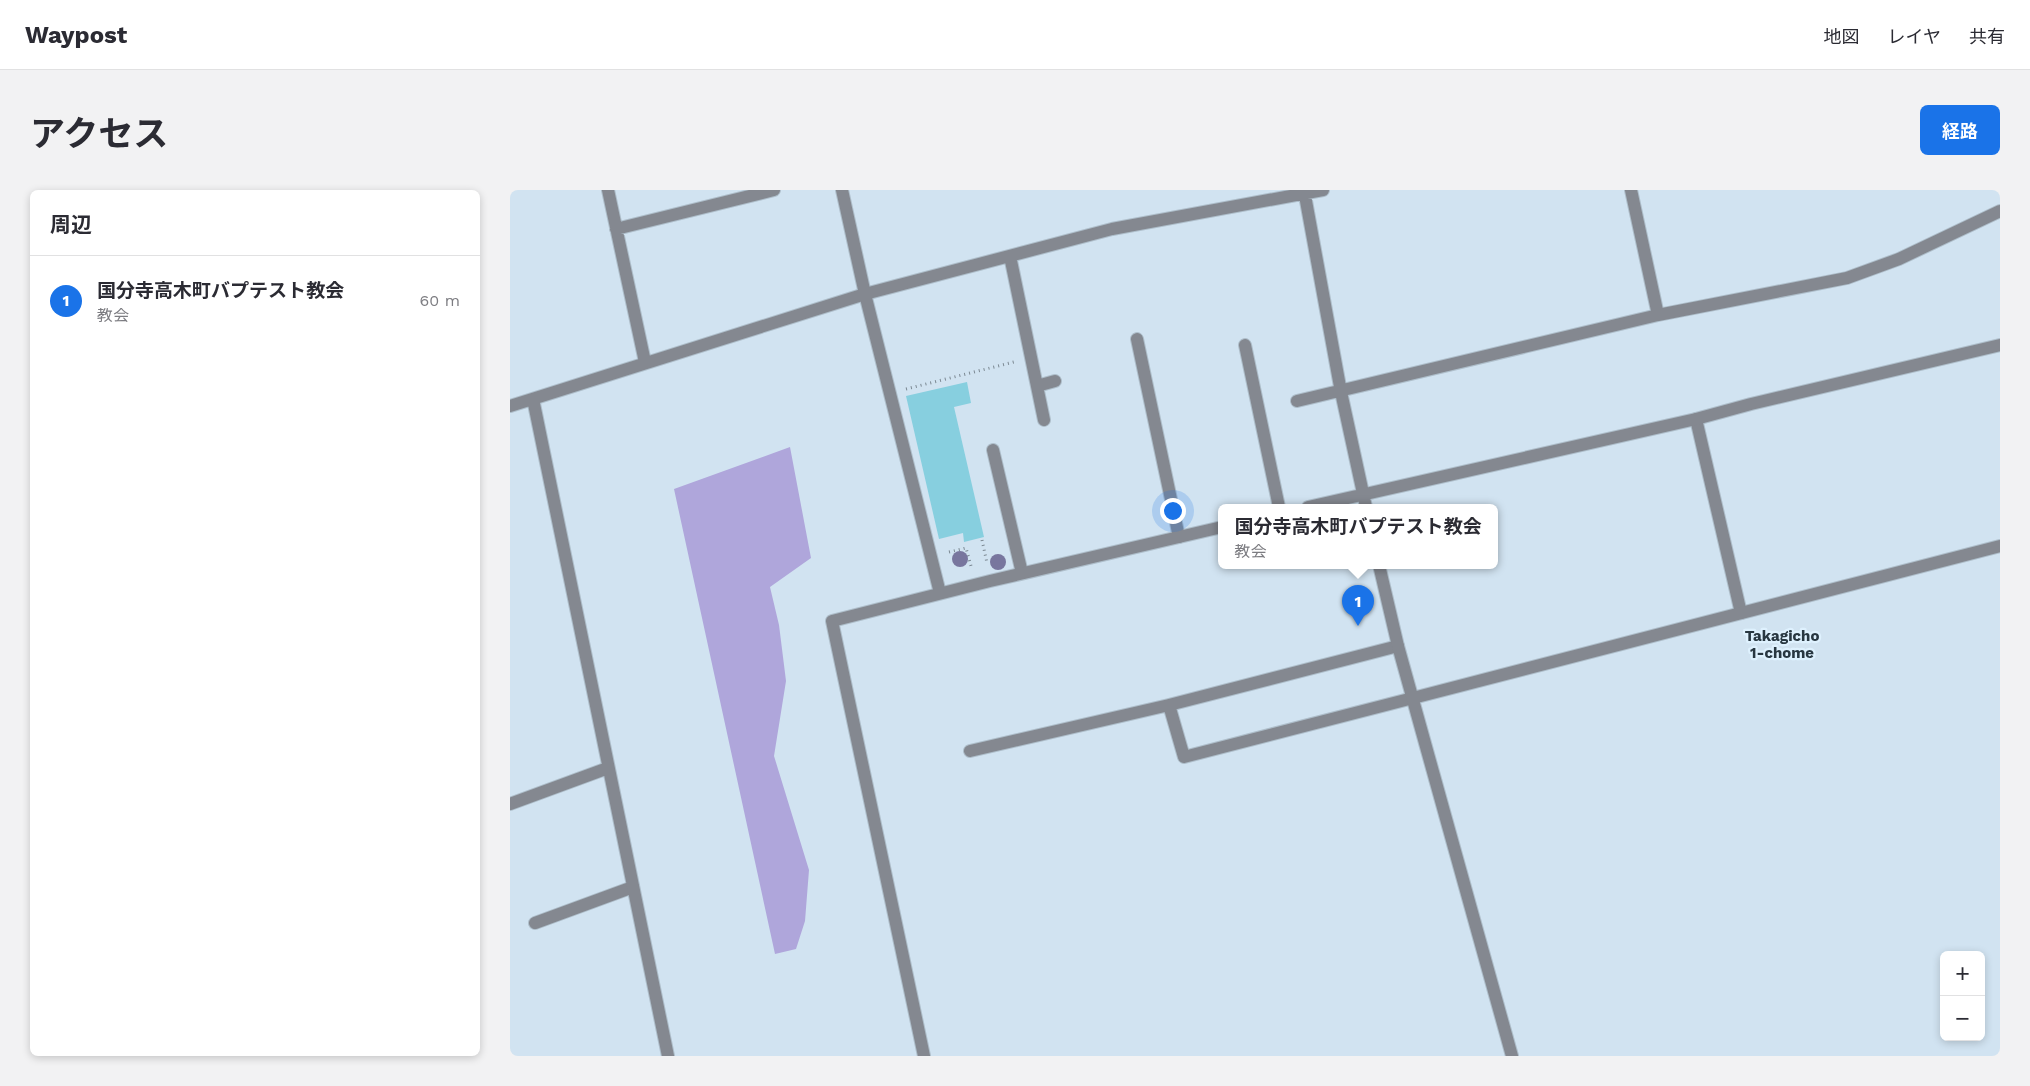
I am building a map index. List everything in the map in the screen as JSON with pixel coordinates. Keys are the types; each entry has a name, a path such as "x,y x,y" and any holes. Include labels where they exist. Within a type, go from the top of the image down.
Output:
{"street":[{"path":"608,190 645,362"},
{"path":"616,229 774,190"},
{"path":"842,190 865,294 940,593"},
{"path":"510,406 865,294 1112,229 1323,190"},
{"path":"1631,190 1658,315"},
{"path":"1304,192 1341,392 1364,501"},
{"path":"1297,401 1658,315 1847,278 1899,259 2000,211"},
{"path":"1010,256 1044,420"},
{"path":"1137,340 1179,537"},
{"path":"1336,504 1364,501 1751,404 2000,345"},
{"path":"1245,346 1278,504"},
{"path":"1037,386 1055,381"},
{"path":"533,399 668,1056"},
{"path":"1696,419 1741,613"},
{"path":"993,450 1022,574"},
{"path":"924,1056 832,620 1218,528"},
{"path":"1169,705 1184,757 2000,546"},
{"path":"1380,569 1398,646 1512,1056"},
{"path":"970,752 1169,705 1398,646"},
{"path":"510,804 608,768"},
{"path":"536,923 633,887"}],"path":[{"path":"890,394 1031,358"},
{"path":"982,540 984,563 990,581"},
{"path":"931,556 966,548 971,566 976,565"}],"shaded area":[{"path":"790,447 811,558 770,587 779,625 786,681 774,756 809,870 805,921 796,949 775,954 674,489"}],"building":[{"path":"967,382 971,403 954,407 984,537 964,542 963,533 939,539 906,396"}],"place":[{"name":"国分寺高木町バプテスト教会","path":"1358,626"}],"district":[{"name":"Takagicho 1-chome","path":"1782,644"}]}
